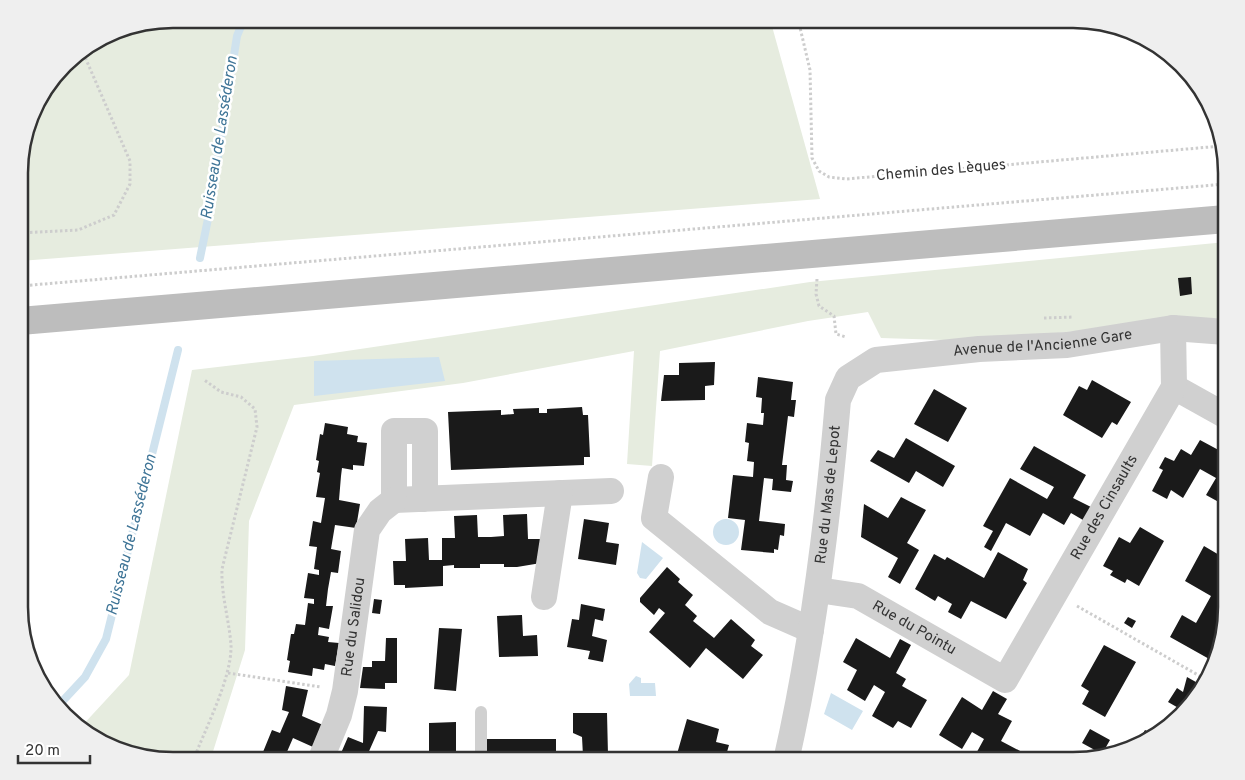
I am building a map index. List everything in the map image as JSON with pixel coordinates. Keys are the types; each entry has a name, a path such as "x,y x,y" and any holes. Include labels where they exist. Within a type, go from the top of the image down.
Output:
{"main road":[{"path":"28,320 1217,220"}],"street":[{"name":"Avenue de l'Ancienne Gare","path":"861,368 876,360 905,356 1067,345 1173,328 1217,331"},
{"path":"1173,328 1174,386 1217,411"},
{"name":"Rue du Mas de Lepot","path":"788,752 818,590 838,400 848,378 861,368"},
{"name":"Rue des Cinsaults","path":"1005,680 1174,386"},
{"path":"425,499 425,431 394,431 394,500 425,499 611,490"},
{"path":"660,477 654,518 770,612 811,630"},
{"path":"544,597 560,492"},
{"name":"Rue du Salidou","path":"324,752 339,715 344,690 367,530 380,510 394,500"},
{"name":"Rue du Pointu","path":"818,590 858,596 1005,680"}],"lane":[{"path":"481,712 481,752"}],"path":[{"name":"Chemin des Lèques","path":"800,28 810,70 812,158 819,172 829,177 846,179 1215,147"},
{"path":"28,232 78,230 114,215 130,184 130,161 85,57"},
{"path":"28,285 1217,185"},
{"path":"818,253 816,294 819,306 834,316 836,334 846,338"},
{"path":"1042,319 1070,317 1079,319"},
{"path":"197,752 228,672 231,646 222,589 222,569 257,427 255,409 241,397 221,392 203,379"},
{"path":"1055,593 1200,676"},
{"path":"228,672 344,690"}],"shaded area":[{"path":"163,28 772,28 820,199 28,260 28,172 30,144 35,126 47,100 63,77 77,63 100,47 126,35 144,30"},
{"path":"1217,243 1217,318 1160,318 1088,330 975,341 881,338 868,312 808,321 660,351 652,466 627,464 634,351 463,383 294,405 249,521 245,650 213,752 144,750 108,738 84,723 129,675 192,370 313,356 810,282"}],"water":[{"path":"439,357 445,381 314,396 314,361"},
{"path":"726,519 735,523 739,532 735,541 726,545 717,541 713,532 717,523"},
{"path":"642,542 663,558 646,579 640,578 637,573"},
{"path":"636,676 641,678 641,683 655,683 656,696 630,696 629,684"},
{"path":"831,693 863,711 852,730 824,714"}],"building":[{"path":"1191,277 1192,294 1180,296 1178,278"},
{"path":"715,362 714,385 705,386 705,400 661,401 664,375 679,375 679,363"},
{"path":"758,377 793,382 791,400 796,400 794,417 788,416 782,465 787,465 786,480 793,481 791,492 772,490 773,479 764,478 759,521 785,524 784,536 780,535 778,550 774,549 774,553 741,550 745,520 728,518 733,475 753,477 754,462 747,461 749,443 745,442 747,423 763,425 764,413 761,413 762,398 756,397"},
{"path":"1092,380 1131,402 1117,425 1112,422 1102,438 1063,415 1079,386 1087,390"},
{"path":"934,389 967,408 948,442 914,424"},
{"path":"582,407 583,415 588,415 590,457 584,457 584,465 451,470 448,412 501,410 501,415 514,414 513,409 539,408 539,413 547,413 547,409"},
{"path":"325,423 348,427 347,434 358,436 357,442 367,443 364,466 353,465 353,470 342,468 339,500 360,504 356,528 335,525 331,549 341,551 338,573 331,572 326,606 333,606 329,629 319,627 318,635 329,637 328,642 339,643 335,666 325,664 324,670 313,668 312,676 288,672 290,661 287,660 291,634 294,634 296,624 305,625 308,603 314,604 314,599 304,598 308,573 319,575 319,570 314,569 317,547 309,546 313,521 321,523 325,498 316,497 320,473 317,472 319,461 316,460 320,434 323,435"},
{"path":"906,438 955,466 943,487 916,471 909,483 870,461 878,450 894,458"},
{"path":"1200,440 1217,449 1217,501 1206,495 1216,478 1200,469 1183,498 1171,490 1167,499 1152,491 1163,470 1159,468 1165,457 1174,461 1181,449 1191,455"},
{"path":"1034,446 1086,475 1073,498 1091,507 1083,520 1071,513 1064,525 1043,513 1030,536 1006,523 991,551 984,547 993,531 983,526 1010,478 1047,499 1054,487 1020,469"},
{"path":"901,497 926,510 907,543 919,550 900,584 888,577 898,558 861,537 864,504 888,518"},
{"path":"527,514 528,539 540,539 541,563 517,567 504,567 504,564 480,564 480,568 454,568 454,565 443,566 443,586 405,588 405,585 394,585 393,561 406,561 405,539 428,538 429,560 442,560 442,538 455,538 454,516 477,515 478,537 491,537 504,536 503,515"},
{"path":"584,519 609,523 606,542 619,544 616,565 578,559"},
{"path":"1140,527 1164,541 1139,586 1127,579 1125,583 1110,575 1113,571 1103,566 1119,537 1130,543"},
{"path":"1204,546 1217,554 1217,617 1215,636 1208,658 1170,637 1182,615 1196,623 1211,596 1185,581"},
{"path":"998,552 1028,569 1023,580 1027,583 1006,619 971,601 961,619 948,612 952,604 938,596 935,601 915,589 934,554 945,560 947,557 984,578"},
{"path":"667,567 680,579 678,582 693,595 685,605 697,616 693,621 714,638 731,619 755,640 751,646 763,655 743,679 706,648 690,668 649,632 665,613 659,608 654,615 640,602 640,598"},
{"path":"374,599 382,600 380,614 372,613"},
{"path":"581,604 605,609 603,621 595,619 592,636 607,640 603,662 588,659 590,651 567,647 572,619 579,620"},
{"path":"522,615 523,636 537,635 538,656 499,657 497,616"},
{"path":"1128,617 1136,621 1132,628 1124,623"},
{"path":"439,628 462,629 456,691 434,689"},
{"path":"386,638 397,638 397,683 385,683 385,689 360,688 363,667 372,667 372,661 385,661"},
{"path":"856,638 890,658 900,639 911,645 896,673 906,679 902,686 927,700 911,728 898,721 893,728 872,716 885,692 874,685 865,701 847,690 857,670 843,662"},
{"path":"1104,645 1136,662 1105,717 1082,704 1089,691 1081,686"},
{"path":"1187,677 1197,682 1177,707 1168,702 1177,688 1183,692"},
{"path":"286,686 308,690 302,716 323,725 313,747 293,738 287,752 263,752 272,730 280,733 289,712 282,710"},
{"path":"993,691 1007,699 998,714 1012,721 1001,741 1022,752 977,752 984,739 972,732 962,749 939,735 962,697 982,710"},
{"path":"364,706 387,707 386,732 378,731 369,752 341,752 348,737 363,743"},
{"path":"573,713 607,713 608,752 583,752 582,737 573,733"},
{"path":"687,719 719,729 716,742 729,745 727,752 678,752"},
{"path":"456,722 456,752 429,752 429,723"},
{"path":"1090,729 1110,740 1105,749 1101,750 1096,751 1082,743"},
{"path":"487,739 556,739 556,752 487,752"}],"waterway":[{"name":"Ruisseau de Lasséderon","path":"200,258 209,214 237,36 240,28"},
{"name":"Ruisseau de Lasséderon","path":"62,702 85,677 106,639 178,350"}]}
